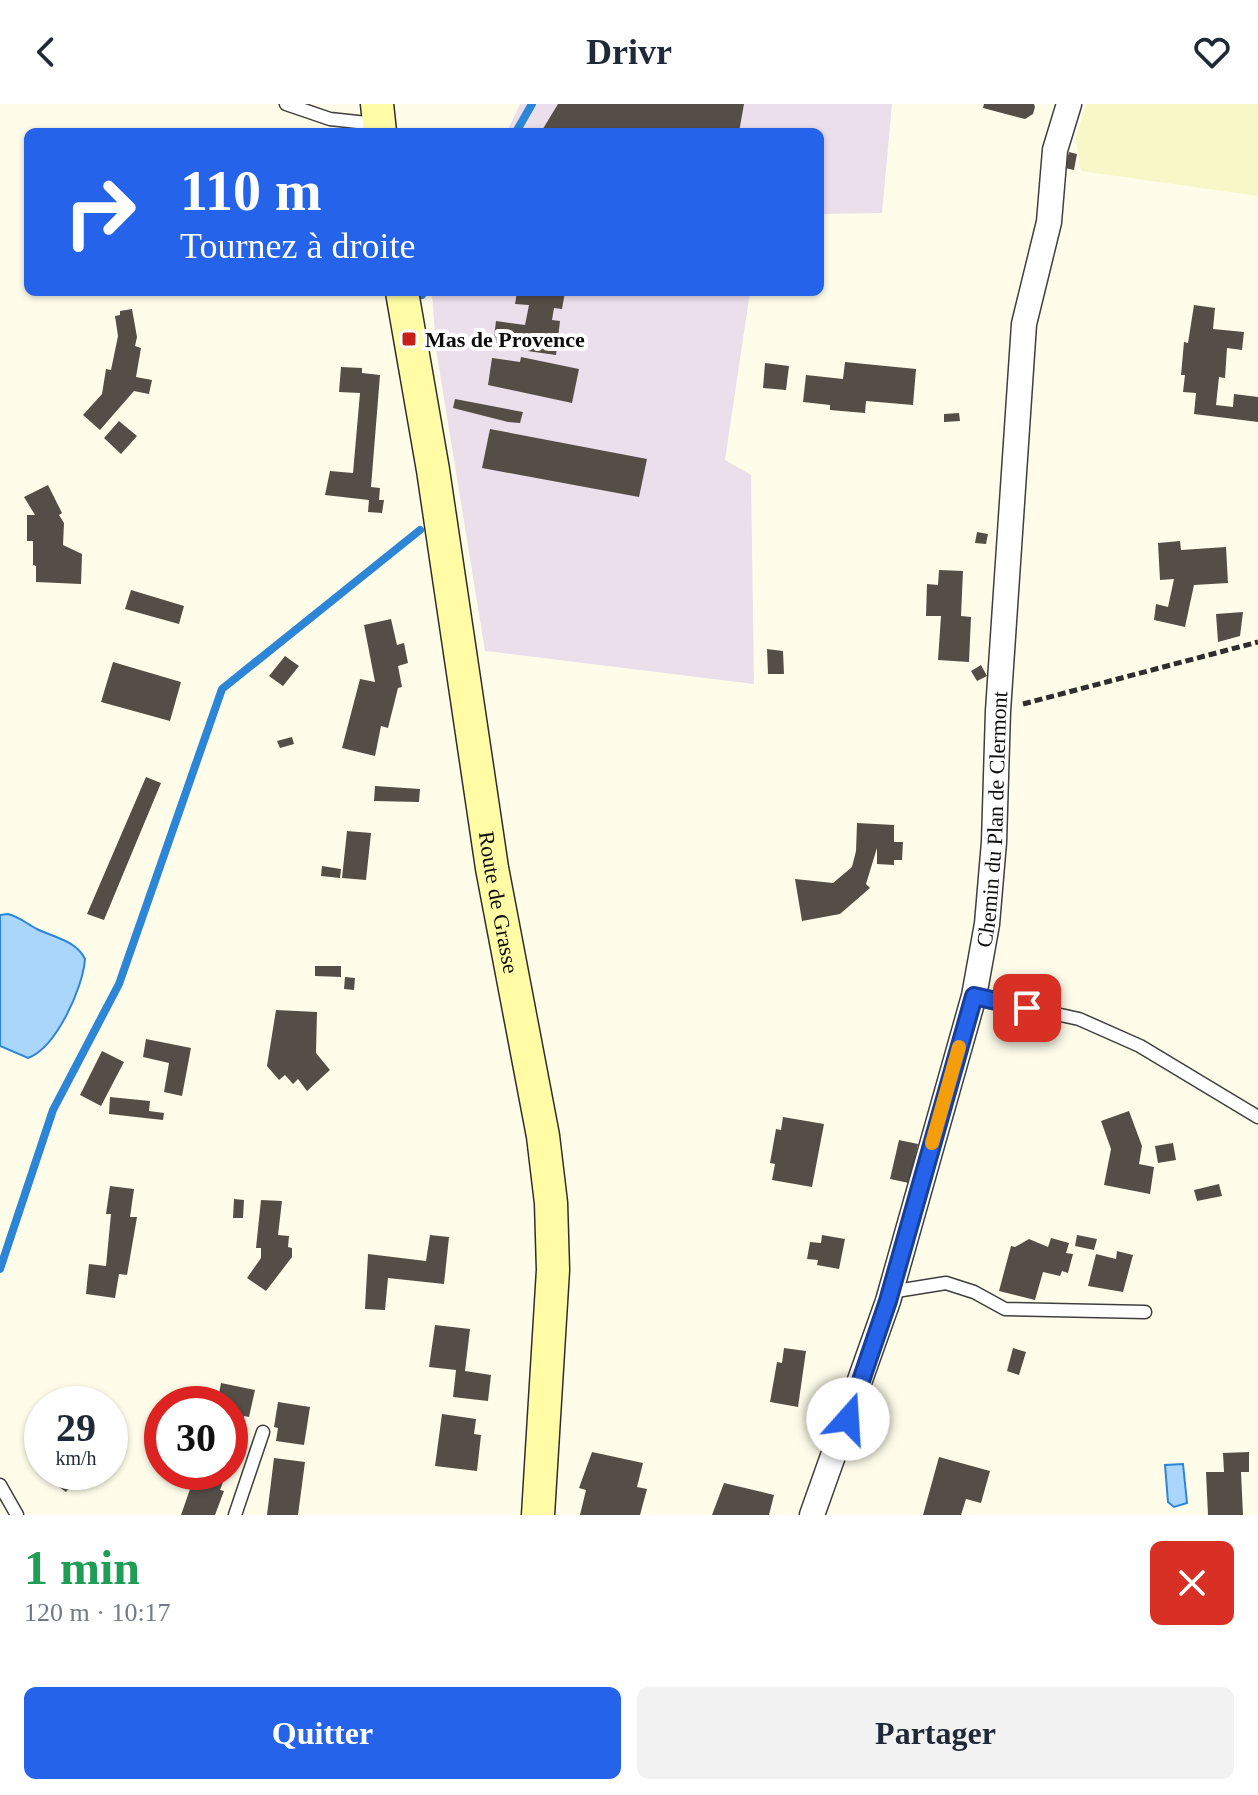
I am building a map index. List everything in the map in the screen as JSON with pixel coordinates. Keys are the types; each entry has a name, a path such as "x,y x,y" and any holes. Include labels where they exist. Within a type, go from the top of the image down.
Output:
{"street":[{"name":"Chemin du Plan de Clermont","path":"812,1515 890,1292 974,996 987,924 994,842 998,711 1024,324 1049,222 1055,150 1069,104"},
{"name":"Route de Grasse","path":"403,296 433,470 492,868 543,1136 551,1203 553,1270 538,1515"}],"lane":[{"path":"286,104 330,119 379,120"},
{"path":"974,996 1079,1019 1140,1046 1258,1117"},
{"path":"890,1292 946,1283 974,1292 1005,1309 1145,1312"},
{"path":"235,1515 263,1432"},
{"path":"0,1485 17,1515"}],"path":[{"path":"998,711 1258,642"}],"shaded area":[{"path":"520,104 892,104 882,213 824,214 824,128 509,128"},
{"path":"432,296 749,296 725,460 751,475 754,684 485,651 436,349"}],"green space":[{"path":"1086,104 1258,104 1258,196 1081,171 1076,138"}],"water":[{"path":"8,914 71,944 85,959 79,985 58,1030 38,1052 28,1058 0,1046 0,915"},
{"path":"1183,1464 1187,1503 1174,1507 1168,1502 1165,1465"}],"building":[{"path":"558,104 744,104 740,128 543,128"},
{"path":"984,104 1034,104 1035,107 1033,114 1025,119 983,108"},
{"path":"1069,152 1077,154 1074,170 1065,168"},
{"path":"516,296 564,296 562,309 554,308 552,320 560,321 556,355 493,346 496,321 525,325 529,305 515,304"},
{"path":"1194,305 1215,308 1213,329 1244,332 1242,350 1227,348 1225,378 1219,377 1216,405 1233,407 1234,394 1258,397 1258,422 1194,414 1196,393 1183,392 1185,375 1181,375 1184,342 1188,343"},
{"path":"132,309 137,337 135,346 141,348 136,377 152,380 149,394 134,391 100,430 83,415 102,394 106,369 111,370 118,336 115,316 120,315 120,311"},
{"path":"521,357 579,369 572,403 488,385 492,358 520,362"},
{"path":"845,362 916,369 913,405 866,401 865,413 830,410 830,405 803,402 806,375 843,379"},
{"path":"765,363 789,366 786,390 763,388"},
{"path":"341,367 362,368 362,373 380,375 371,487 380,488 379,500 384,500 382,513 368,512 369,500 325,495 330,471 353,473 360,393 339,392"},
{"path":"455,399 523,412 520,423 453,408"},
{"path":"959,413 960,421 944,422 944,414"},
{"path":"119,421 137,436 121,454 104,438"},
{"path":"490,429 647,459 639,497 482,468"},
{"path":"48,485 62,513 59,515 64,523 63,545 82,554 81,584 36,582 33,541 27,541 27,515 35,515 24,497"},
{"path":"977,532 988,534 986,544 975,543"},
{"path":"1180,541 1181,550 1226,547 1228,583 1194,585 1185,627 1154,620 1156,604 1168,607 1174,579 1160,580 1158,543"},
{"path":"939,570 963,571 961,616 971,617 969,662 938,660 941,616 926,616 927,584 938,585"},
{"path":"131,590 184,606 179,624 125,609"},
{"path":"1243,612 1240,636 1218,642 1216,614"},
{"path":"391,619 397,645 404,643 408,663 398,666 402,687 398,688 388,728 381,726 375,756 342,748 360,679 375,682 364,625"},
{"path":"767,649 783,651 784,674 768,674"},
{"path":"285,656 299,666 283,686 269,676"},
{"path":"113,662 181,682 170,721 101,702"},
{"path":"981,665 987,676 977,681 971,671"},
{"path":"292,737 294,744 280,748 277,741"},
{"path":"146,777 161,783 104,920 87,914"},
{"path":"375,786 420,789 419,802 374,801"},
{"path":"857,823 894,825 894,842 903,842 902,860 894,860 894,865 877,864 877,848 866,884 870,888 840,914 802,921 795,879 833,883 852,867"},
{"path":"347,831 371,833 366,880 342,878"},
{"path":"322,866 341,869 340,878 321,876"},
{"path":"315,966 341,966 341,977 315,976"},
{"path":"345,977 355,978 354,990 344,989"},
{"path":"276,1010 317,1012 316,1053 330,1070 307,1091 298,1079 293,1084 285,1075 279,1080 267,1066"},
{"path":"146,1039 191,1048 182,1096 164,1092 169,1063 143,1057"},
{"path":"102,1051 124,1062 101,1106 80,1095"},
{"path":"110,1097 150,1101 149,1111 164,1113 163,1120 109,1114"},
{"path":"1129,1111 1142,1146 1139,1164 1154,1167 1150,1194 1104,1185 1111,1149 1101,1121"},
{"path":"783,1117 824,1124 812,1187 772,1180 775,1164 770,1163 776,1129 781,1130"},
{"path":"899,1140 918,1144 909,1183 890,1179"},
{"path":"1173,1143 1176,1160 1158,1163 1155,1146"},
{"path":"1219,1184 1222,1196 1197,1201 1194,1190"},
{"path":"110,1186 134,1189 130,1217 137,1217 127,1275 119,1274 115,1298 86,1294 89,1264 106,1266 111,1214 106,1214"},
{"path":"234,1199 244,1200 243,1218 233,1218"},
{"path":"261,1200 282,1201 278,1235 289,1236 288,1247 292,1248 292,1257 266,1291 247,1278 261,1258 261,1248 256,1248"},
{"path":"430,1235 449,1237 444,1284 388,1278 385,1310 365,1309 368,1254 426,1261"},
{"path":"822,1235 845,1239 839,1269 817,1265 818,1260 807,1259 810,1242 821,1243"},
{"path":"1077,1235 1097,1239 1094,1250 1075,1246"},
{"path":"1051,1238 1069,1243 1066,1253 1073,1254 1068,1273 1062,1271 1060,1276 1043,1272 1035,1300 999,1291 1011,1246 1029,1239 1048,1247"},
{"path":"1117,1251 1133,1255 1123,1292 1088,1286 1096,1254 1116,1259"},
{"path":"435,1325 470,1329 465,1371 491,1375 488,1401 453,1397 456,1370 429,1367"},
{"path":"784,1348 806,1351 798,1407 770,1402 777,1362 782,1363"},
{"path":"1013,1348 1026,1352 1019,1375 1007,1371"},
{"path":"248,1389 255,1390 248,1417"},
{"path":"278,1402 310,1407 304,1445 276,1441 278,1428 274,1427"},
{"path":"442,1414 476,1419 474,1434 481,1435 477,1471 435,1466"},
{"path":"592,1452 643,1463 637,1487 647,1489 640,1515 580,1515 586,1490 579,1488"},
{"path":"1249,1452 1249,1472 1241,1472 1243,1515 1208,1515 1206,1472 1224,1472 1223,1453"},
{"path":"939,1457 990,1471 981,1503 966,1499 961,1515 923,1515"},
{"path":"274,1458 305,1462 298,1515 267,1515"},
{"path":"724,1483 774,1495 769,1515 712,1515"},
{"path":"190,1490 224,1491 215,1515 181,1515"}],"waterway":[{"path":"518,128 532,104"},
{"path":"0,1269 53,1110 119,984 222,689 420,530"}],"slow traffic":[{"path":"932,1143 959,1047"}],"place":[{"name":"Mas de Provence","path":"409,339"}],"route":[{"path":"848,1419 888,1301 974,996 1027,1008"}]}
